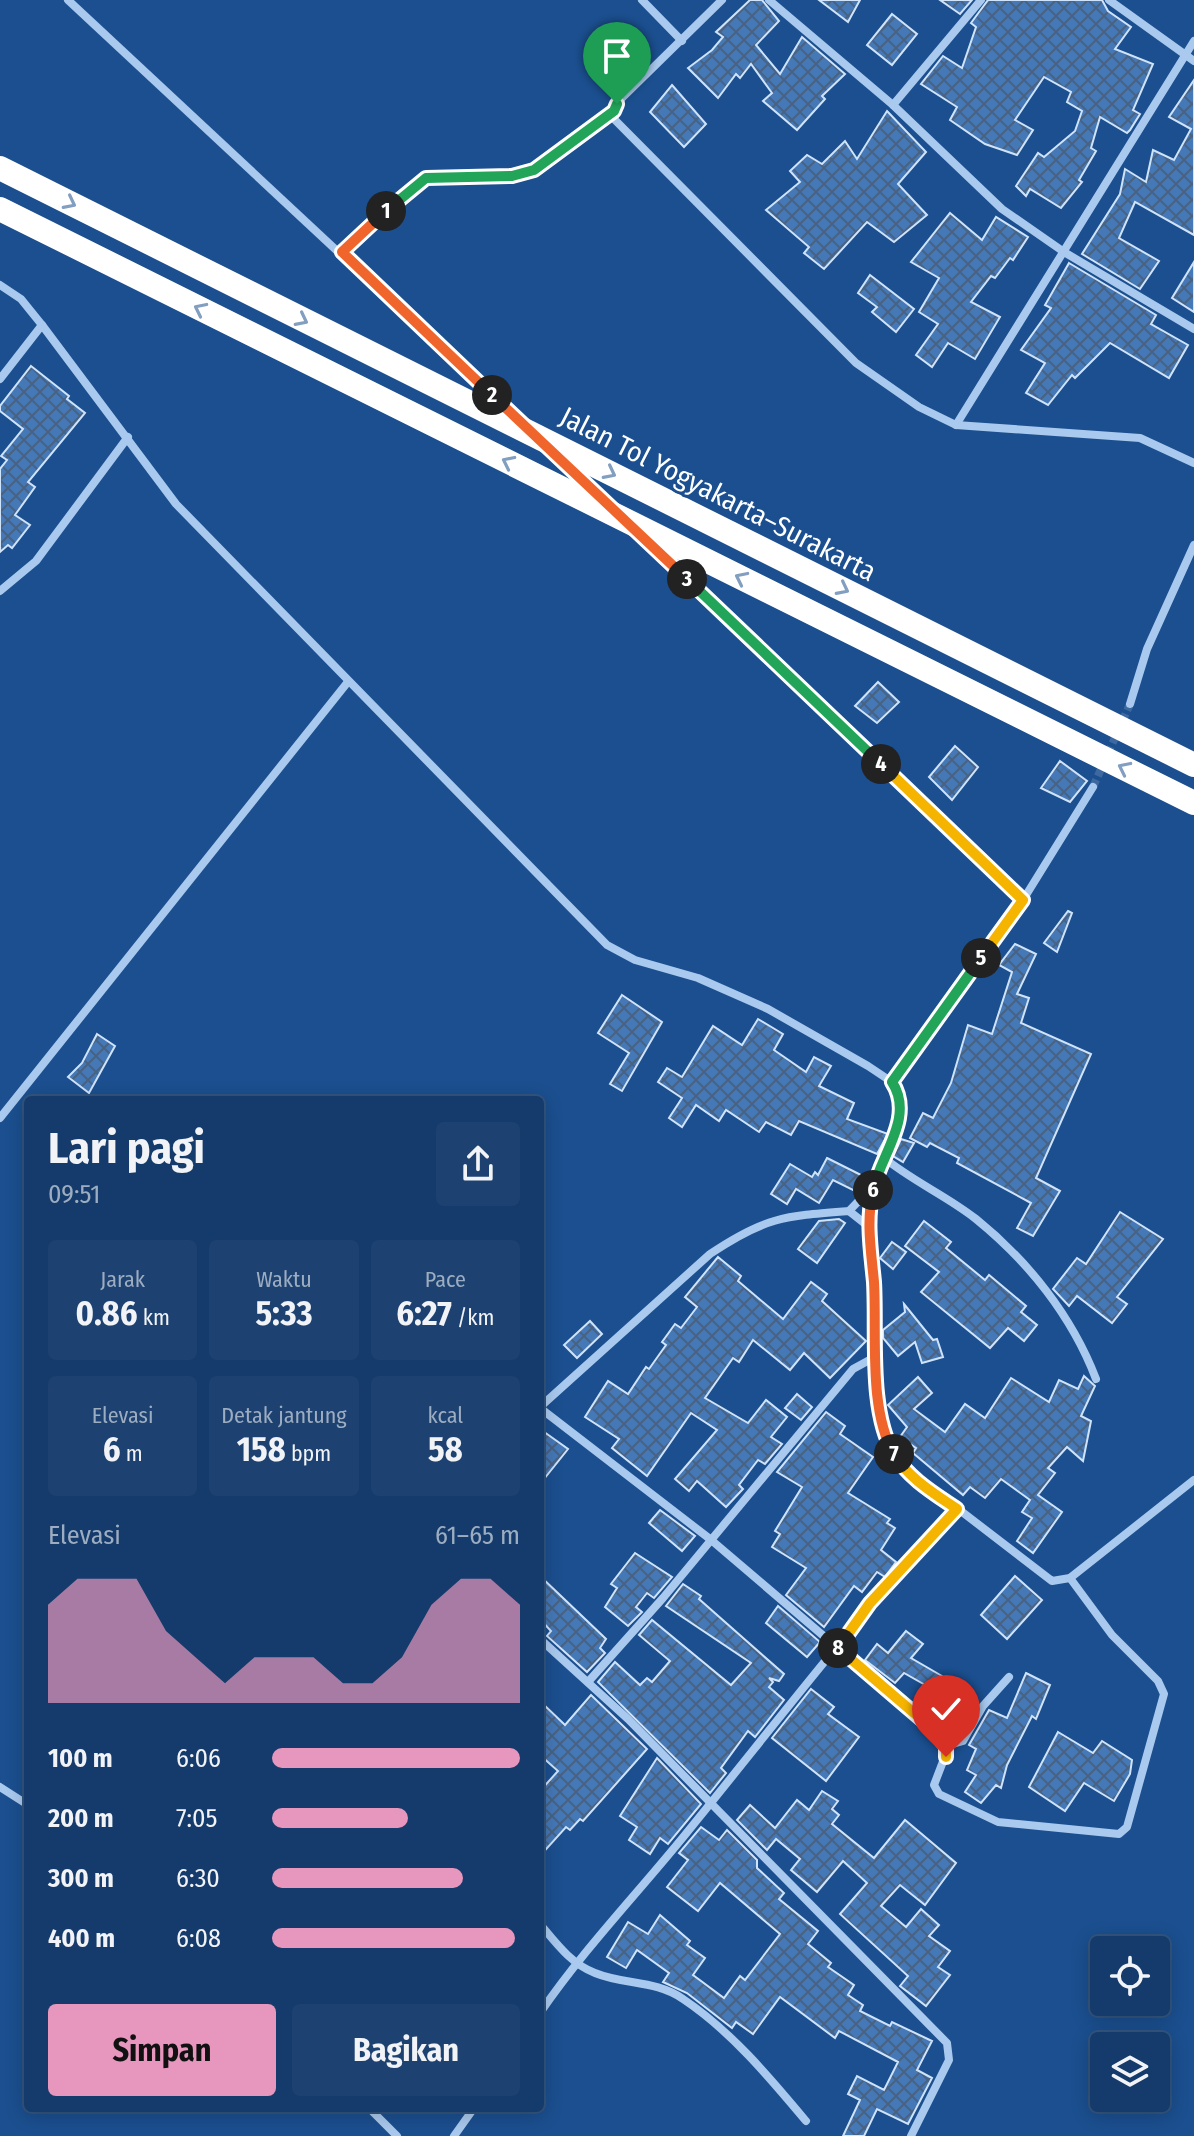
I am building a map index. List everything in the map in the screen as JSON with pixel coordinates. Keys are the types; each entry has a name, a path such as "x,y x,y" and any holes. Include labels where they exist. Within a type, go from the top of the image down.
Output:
{"highway":[{"name":"Jalan Tol Yogyakarta–Surakarta","path":"0,168 1194,765"},
{"path":"0,209 1194,803"}],"street":[{"path":"68,0 342,252 1023,900"},
{"path":"642,0 682,41"},
{"path":"342,252 417,183 438,177 522,175 534,170 614,111 622,98 722,0"},
{"path":"769,0 893,105 973,185 1064,252 1194,329"},
{"path":"893,105 981,0"},
{"path":"1109,0 1190,59"},
{"path":"956,425 1190,59 1194,41"},
{"path":"614,111 619,127 856,363 919,407 956,425 1140,438 1167,447 1194,463"},
{"path":"0,285 21,299 42,325 176,504 347,683 615,951 698,978 768,1009 892,1082 901,1106 895,1134 874,1184 868,1226 874,1281 875,1357 889,1445 901,1465 1052,1581 1070,1578 1194,1480"},
{"path":"0,379 42,325"},
{"path":"0,591 36,561 128,437"},
{"path":"1130,704 1147,649 1194,545"},
{"path":"0,1118 347,683"},
{"path":"892,1082 1023,900 1093,787"},
{"path":"883,1157 975,1218 1036,1276 1086,1351 1096,1379"},
{"path":"544,1404 710,1254 733,1238 755,1225 789,1216 849,1211 874,1184"},
{"path":"849,1211 868,1226"},
{"path":"588,1682 663,1598 853,1369 875,1357"},
{"path":"544,1411 710,1539 928,1725 946,1746 946,1757 934,1785 939,1794 998,1822 1112,1834 1127,1827 1164,1694 1158,1681 1112,1635 1070,1578"},
{"path":"544,2007 575,1963 710,1804 870,1603 957,1509"},
{"path":"544,1643 781,1871 947,2043 949,2060 911,2136"},
{"path":"946,1746 963,1741 988,1700 1009,1677"},
{"path":"0,1787 24,1802"},
{"path":"544,1928 575,1963 596,1974 641,1981 682,1998 749,2058 806,2121"},
{"path":"373,2112 397,2136"},
{"path":"454,2136 471,2112"}],"building":[{"path":"750,0 762,0 779,21 756,45 780,74 802,37 845,74 822,96 825,99 797,130 763,101 772,93 751,64 740,78 736,74 718,98 688,68 712,50 723,37 716,32"},
{"path":"819,0 860,0 848,22"},
{"path":"940,0 972,0 960,14"},
{"path":"988,0 1102,0 1108,11 1131,27 1115,49 1153,64 1133,110 1140,114 1130,130 1127,133 1100,117 1091,148 1096,151 1079,180 1082,182 1061,208 1030,189 1026,196 1016,186 1038,153 1044,157 1075,131 1082,111 1067,102 1071,92 1044,77 1015,120 1033,130 1017,155 985,144 950,120 957,107 921,84 943,56 962,68 976,27 971,23"},
{"path":"892,14 917,34 892,65 867,45"},
{"path":"1194,80 1194,235 1135,202 1119,238 1159,261 1140,289 1082,254 1120,194 1125,169 1146,182 1153,150 1174,160 1191,129 1169,117"},
{"path":"672,85 706,124 684,147 650,112"},
{"path":"887,111 926,152 898,184 927,215 894,242 867,222 824,269 804,253 809,247 766,210 800,182 790,171 807,155 822,164 845,141 857,159"},
{"path":"950,213 982,240 996,217 1028,237 1013,260 1010,258 995,278 991,276 971,302 1000,317 975,359 948,343 932,367 916,355 938,324 919,312 939,278 911,262"},
{"path":"1194,262 1194,312 1172,298"},
{"path":"1069,263 1156,315 1151,324 1188,345 1169,378 1110,343 1075,378 1072,375 1048,405 1026,393 1045,363 1021,350 1051,308 1045,305"},
{"path":"870,275 914,309 896,332 872,312 877,307 858,293"},
{"path":"31,366 85,413 28,482 35,487 15,515 30,525 12,548 8,545 0,552 0,469 7,460 1,456 23,429 0,411 0,406"},
{"path":"878,682 899,702 877,723 855,706"},
{"path":"955,746 978,767 952,800 929,777"},
{"path":"1060,761 1087,781 1070,802 1041,788"},
{"path":"1068,911 1072,913 1057,952 1044,943"},
{"path":"1015,944 1036,954 1017,994 1029,998 1021,1023 1091,1054 1036,1178 1060,1191 1033,1236 1017,1228 1031,1203 957,1163 959,1158 930,1143 927,1147 910,1138 923,1113 933,1118 951,1083 968,1025 992,1034 1012,972 999,965"},
{"path":"622,995 662,1022 622,1091 610,1084 629,1053 598,1033"},
{"path":"758,1019 783,1034 774,1050 806,1072 814,1057 831,1066 819,1086 854,1103 847,1119 888,1134 877,1154 799,1121 791,1135 766,1122 759,1132 726,1110 719,1121 696,1105 682,1127 669,1118 682,1098 658,1082 667,1068 682,1077 713,1026 742,1045"},
{"path":"97,1034 115,1046 89,1093 68,1077 82,1063"},
{"path":"901,1139 914,1143 903,1162 893,1156"},
{"path":"827,1158 865,1177 857,1192 833,1180 819,1203 796,1189 787,1204 771,1194 790,1164 812,1177 815,1172 818,1175"},
{"path":"1120,1212 1163,1239 1117,1297 1127,1304 1112,1323 1077,1296 1069,1306 1053,1289 1077,1258 1086,1264"},
{"path":"839,1219 845,1223 817,1263 798,1249 819,1221"},
{"path":"924,1221 951,1242 946,1248 985,1280 989,1275 1026,1306 1021,1312 1037,1325 1024,1341 1008,1328 990,1348 921,1292 939,1272 905,1246"},
{"path":"892,1242 906,1252 893,1269 880,1258"},
{"path":"718,1257 741,1276 738,1281 783,1319 811,1282 827,1294 822,1301 866,1341 830,1378 804,1353 790,1370 753,1340 739,1362 733,1358 705,1398 748,1423 766,1400 787,1417 771,1437 782,1444 765,1464 758,1460 739,1485 743,1489 726,1507 697,1481 689,1491 675,1479 717,1430 691,1413 647,1476 612,1448 619,1439 585,1417 608,1381 628,1394 646,1367 649,1369 666,1345 662,1342 675,1324 681,1328 697,1307 685,1297"},
{"path":"904,1304 933,1340 937,1339 943,1357 922,1363 915,1342 898,1356 883,1338 883,1330 905,1312"},
{"path":"590,1321 602,1334 577,1358 564,1345"},
{"path":"1084,1376 1095,1386 1081,1416 1091,1421 1083,1461 1067,1447 1048,1468 1055,1473 1038,1495 1062,1512 1033,1553 1017,1541 1032,1518 1022,1512 1030,1500 1001,1479 985,1498 970,1487 963,1495 913,1453 916,1448 900,1437 907,1427 888,1405 918,1377 932,1393 914,1409 945,1432 965,1404 985,1418 1011,1378 1049,1402 1059,1380 1078,1389"},
{"path":"797,1394 812,1407 801,1420 785,1408"},
{"path":"826,1412 845,1426 840,1434 873,1457 848,1493 890,1519 887,1523 895,1528 881,1550 896,1562 885,1577 877,1572 862,1592 854,1586 824,1627 786,1595 806,1568 772,1547 780,1534 775,1531 802,1487 777,1472"},
{"path":"544,1432 568,1449 544,1479"},
{"path":"660,1510 695,1536 682,1551 649,1523"},
{"path":"635,1553 672,1577 654,1598 647,1593 636,1607 642,1612 628,1626 605,1607 617,1588 611,1584"},
{"path":"1015,1576 1042,1600 1007,1639 981,1615"},
{"path":"544,1580 606,1639 600,1648 605,1653 587,1672 547,1636 551,1631 544,1623"},
{"path":"683,1584 701,1596 699,1599 784,1674 779,1681 769,1678 773,1682 769,1687 784,1700 755,1737 748,1731 721,1768 726,1773 710,1793 598,1682 615,1662 640,1685 647,1678 652,1682 670,1661 639,1635 652,1620 731,1685 751,1663 666,1606"},
{"path":"778,1606 820,1642 807,1657 766,1623"},
{"path":"906,1631 923,1644 911,1658 942,1676 934,1690 904,1673 895,1683 865,1660 877,1644 888,1653"},
{"path":"1026,1673 1050,1685 1036,1719 1032,1716 1007,1765 1001,1788 996,1785 981,1803 965,1792 976,1775 967,1770 976,1749 969,1745 989,1710 1007,1718"},
{"path":"811,1689 834,1707 828,1714 859,1737 826,1781 772,1738"},
{"path":"953,1689 977,1703 963,1726 940,1713"},
{"path":"591,1695 647,1749 583,1821 580,1819 570,1830 566,1827 544,1852 544,1787 558,1771 544,1759 544,1705 565,1725"},
{"path":"1058,1732 1093,1753 1102,1741 1132,1760 1130,1774 1114,1801 1084,1783 1065,1811 1029,1787"},
{"path":"657,1758 701,1804 668,1844 660,1838 650,1854 629,1840 637,1827 620,1816"},
{"path":"822,1791 838,1801 832,1809 839,1815 832,1824 874,1858 905,1820 956,1863 925,1905 900,1885 881,1906 906,1927 921,1909 939,1925 929,1936 950,1951 938,1967 950,1975 926,2006 900,1986 908,1976 840,1914 867,1883 843,1861 817,1892 791,1870 800,1859 776,1839 767,1850 737,1820 750,1805 775,1828 797,1800 809,1810"},
{"path":"701,1827 719,1840 727,1830 757,1860 757,1868 784,1893 779,1899 818,1931 808,1944 831,1963 828,1967 854,1985 848,1995 863,2005 860,2011 932,2041 917,2070 932,2078 908,2124 877,2109 864,2136 843,2136 860,2100 848,2094 857,2076 884,2090 898,2062 839,2031 835,2038 780,1997 753,2034 736,2022 732,2028 687,1993 663,1982 669,1973 637,1950 626,1968 607,1957 628,1922 648,1934 660,1915 690,1941 687,1945 705,1958 693,1975 724,1998 740,1976 745,1980 780,1934 720,1883 698,1911 667,1887 688,1860 679,1853"}],"tunnel":[{"path":"1093,787 1130,704"}],"route":[{"path":"617,104 614,111 534,170 522,175 426,178 342,252 1023,900 892,1082 899,1093 901,1106 895,1134 874,1184 869,1209 875,1357 889,1445 901,1465 957,1509 870,1603 837,1648 928,1725 946,1746 946,1757"}]}
